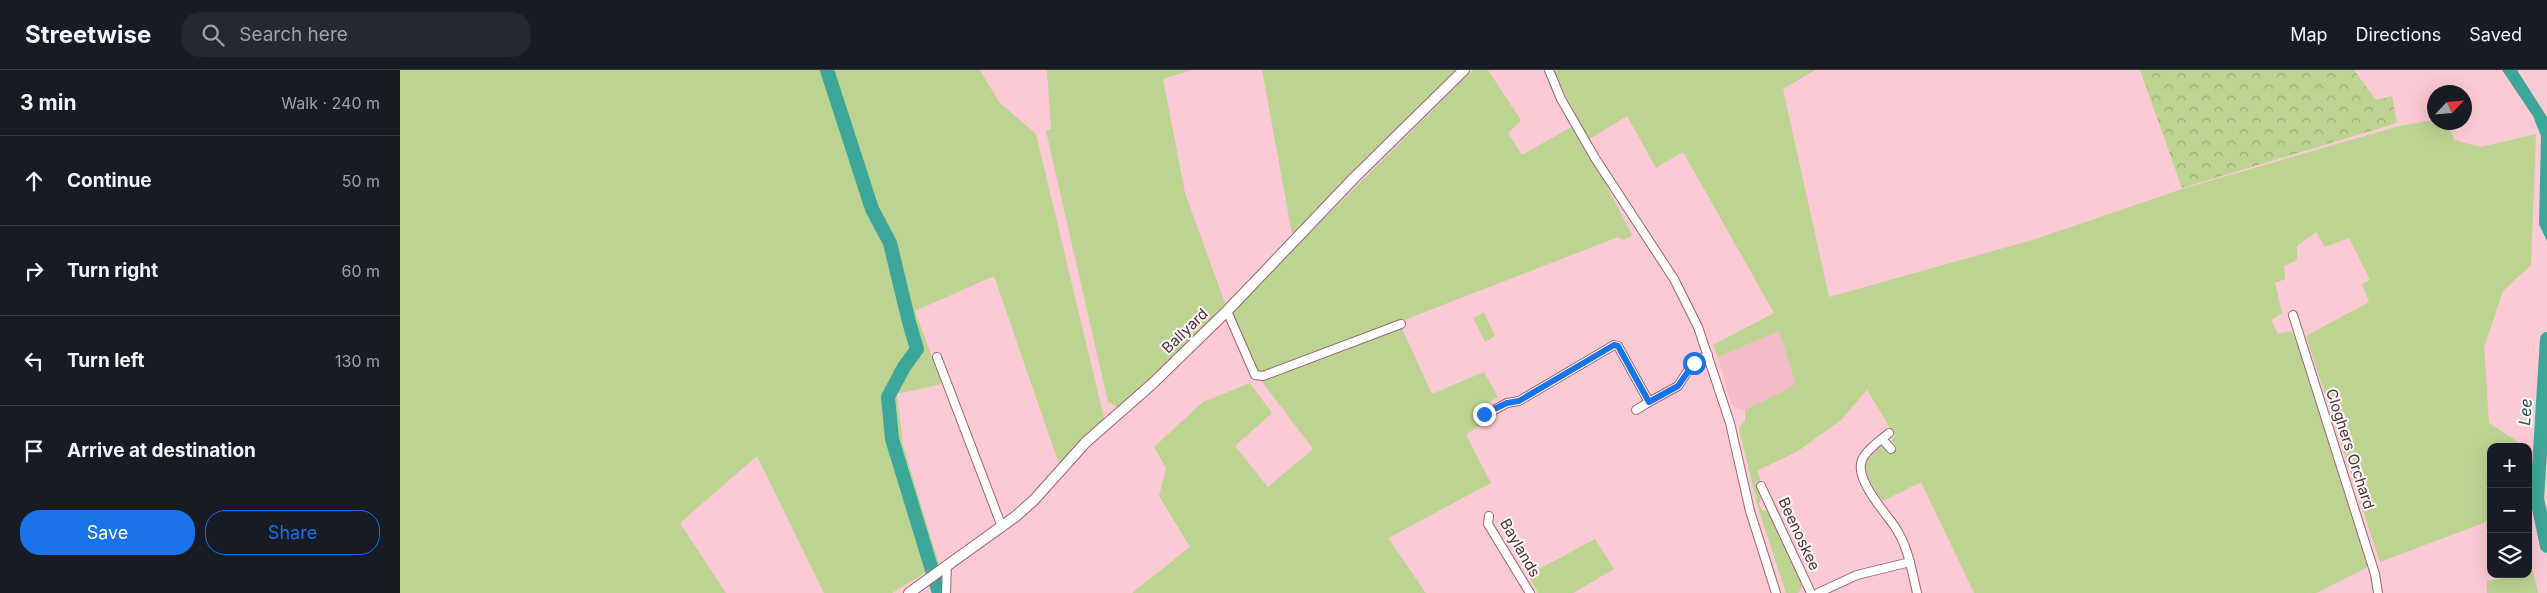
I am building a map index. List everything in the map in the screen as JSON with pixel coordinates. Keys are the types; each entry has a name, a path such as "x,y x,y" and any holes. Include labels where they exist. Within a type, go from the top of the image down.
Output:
{"street":[{"name":"Ballyard","path":"910,593 1002,527 1034,500 1086,442 1151,385 1227,311 1354,178 1464,70"},
{"path":"1550,70 1561,98 1594,158 1674,279 1698,327 1730,423 1750,510 1776,593"},
{"path":"1227,311 1255,375 1264,376 1401,324"},
{"name":"Cloghers Orchard","path":"2293,315 2375,574 2378,593"},
{"path":"1484,414 1507,403 1519,401 1614,345 1618,346 1649,402"},
{"path":"1636,410 1678,386 1694,363 1708,355"},
{"path":"937,357 1002,527"},
{"path":"1889,433 1864,456 1861,461 1861,470 1863,479 1881,509 1896,528 1910,562 1917,593"},
{"path":"1882,439 1890,449"},
{"name":"Beenoskee","path":"1761,486 1810,593"},
{"name":"Baylands","path":"1489,516 1488,524 1530,593"},
{"name":"Beenoskee","path":"1818,593 1857,575 1910,562"},
{"path":"943,568 946,593"}],"shaded area":[{"path":"2502,70 2517,70 2547,117 2547,241 2539,224 2541,136 2533,116"},
{"path":"1779,331 1795,382 1793,387 1745,410 1735,408 1731,403 1718,357"}],"green space":[{"path":"400,70 980,70 999,102 1036,134 1104,418 1060,467 994,276 915,311 942,384 897,394 903,445 939,564 892,593 824,593 757,456 680,523 726,593 400,593"},
{"path":"1047,70 1192,70 1163,79 1185,193 1226,306 1119,408 1108,402 1046,131 1051,129"},
{"path":"1262,70 1458,70 1292,234"},
{"path":"1473,70 1488,70 1521,120 1508,133 1522,155 1575,125 1632,235 1624,240 1618,237 1399,322 1432,394 1484,372 1498,397 1476,410 1480,425 1466,435 1491,483 1388,538 1426,593 1132,593 1190,547 1159,496 1166,468 1154,447 1203,402 1250,383 1272,413 1235,446 1268,487 1313,449 1257,375 1227,315"},
{"path":"1553,70 1815,70 1783,89 1829,297 2036,239 2182,189 2399,126 2427,121 2427,130 2450,130 2455,140 2481,147 2536,134 2531,265 2503,291 2484,347 2489,423 2519,443 2487,443 2487,522 2380,562 2306,336 2369,302 2362,284 2370,280 2349,238 2325,247 2316,232 2297,246 2297,260 2284,266 2285,279 2275,283 2282,313 2271,320 2278,334 2290,331 2296,337 2368,567 2316,593 1974,593 1921,482 1883,501 1871,483 1865,463 1881,447 1885,446 1892,454 1897,449 1891,441 1895,436 1867,390 1841,420 1798,451 1757,471 1761,480 1756,482 1762,496 1759,504 1762,510 1769,511 1803,585 1798,593 1786,593 1759,511 1739,429 1745,420 1745,410 1792,387 1795,382 1779,331 1718,357 1713,345 1774,313 1683,152 1656,168 1627,116 1588,140"},
{"path":"2140,70 2354,70 2376,100 2392,96 2397,123 2182,188"},
{"path":"1484,312 1495,336 1485,342 1473,318"},
{"path":"1595,539 1614,569 1573,593 1538,593 1528,575"},
{"path":"2532,570 2538,593 2487,593 2487,581 2505,578 2532,578"}],"waterway":[{"path":"827,70 872,209 890,243 917,349 904,367 888,397 892,439 939,593"},
{"name":"Lee","path":"2547,339 2537,499 2547,546"}],"route":[{"path":"1484,414 1507,403 1519,401 1614,345 1618,346 1649,402 1678,386 1694,363"}]}
